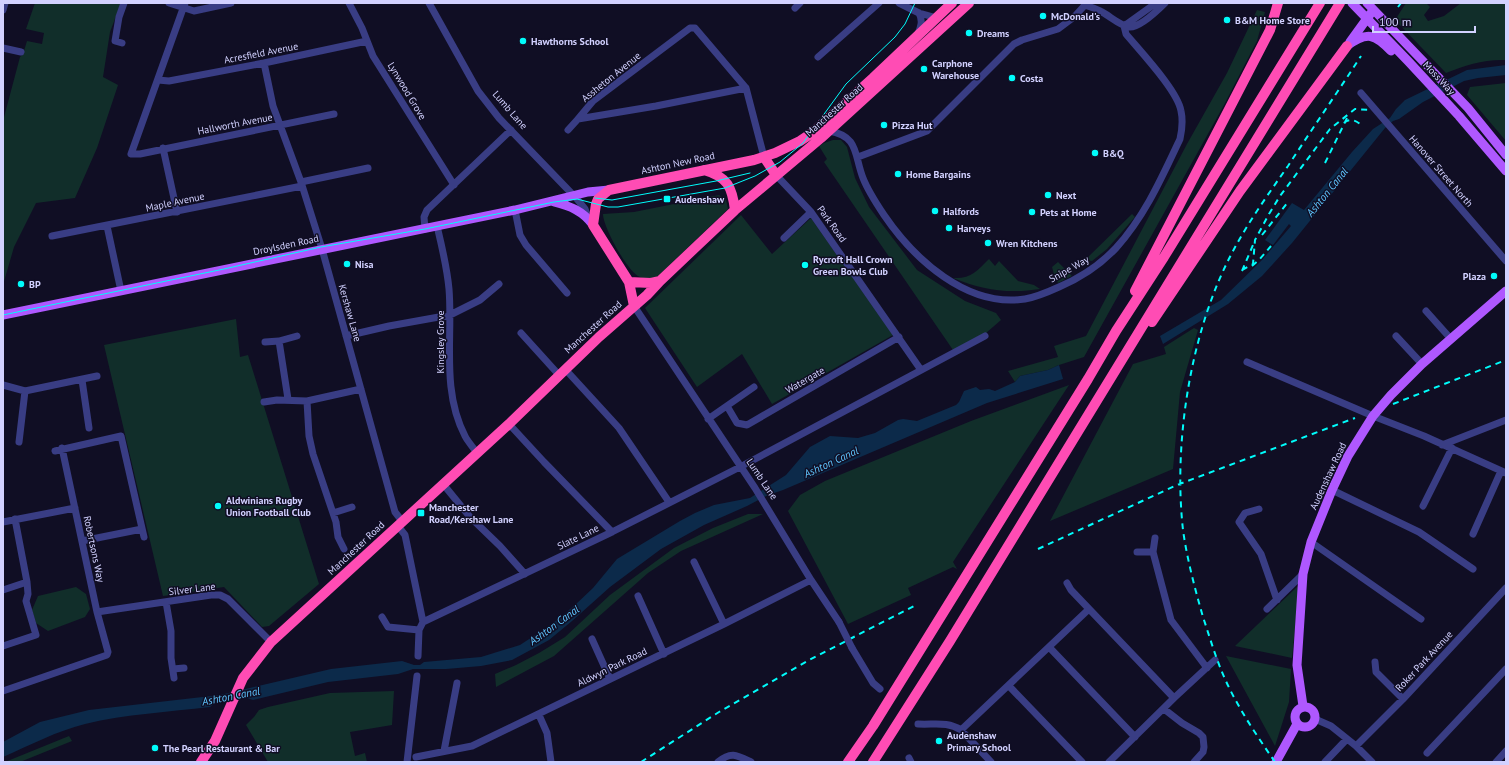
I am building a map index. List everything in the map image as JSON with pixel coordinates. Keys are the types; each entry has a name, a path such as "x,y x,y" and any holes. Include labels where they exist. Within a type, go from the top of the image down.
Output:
{"highway":[{"name":"Manchester Road","path":"785,149 812,133 952,3"},
{"name":"Manchester Road","path":"201,762 216,741 243,678 271,642 509,424 562,372 647,295 735,210 829,131 969,3"},
{"path":"1270,30 1278,3"},
{"path":"1116,331 1151,260 1285,3"},
{"path":"848,762 873,726 1320,3"},
{"path":"873,762 950,641 1340,3"},
{"path":"1117,366 1146,331 1240,191 1347,46"},
{"name":"Ashton New Road","path":"609,190 764,157 785,149"},
{"path":"764,157 776,175"},
{"path":"704,170 713,172 727,183 732,194 735,210"},
{"path":"591,222 598,199 609,190"},
{"name":"Lumb Lane","path":"591,222 629,282 634,306"},
{"path":"629,282 651,284 660,281"}],"main road":[{"name":"Moss Way","path":"1352,3 1459,116 1506,171"},
{"name":"Moss Way","path":"1371,6 1468,108 1506,155"},
{"path":"1347,46 1367,18 1371,6"},
{"path":"1347,46 1359,38 1372,36 1386,46 1408,70 1417,71"},
{"name":"Ashton New Road","path":"574,196 598,190 609,190"},
{"name":"Droylsden Road","path":"3,315 425,229 554,202 574,196"},
{"name":"Lumb Lane","path":"554,202 576,208 591,222"},
{"name":"Audenshaw Road","path":"1303,706 1297,665 1303,574 1311,542 1332,490 1348,456 1373,416 1391,395 1422,364 1506,291"},
{"path":"1303,706 1307,706 1315,713 1315,719 1312,724 1307,727 1301,727 1297,724 1294,718 1298,708 1303,706"},
{"path":"1276,762 1297,724"}],"street":[{"path":"3,10 5,3"},
{"path":"122,43 115,41 119,17 124,3"},
{"path":"169,3 184,6 194,11 231,3"},
{"name":"Lynwood Grove","path":"349,3 373,56 454,185"},
{"name":"Lumb Lane","path":"429,3 478,91 499,118 574,196 585,209 591,222"},
{"path":"818,57 879,3"},
{"path":"899,3 919,14 937,18"},
{"path":"1124,26 1156,3"},
{"path":"1124,26 1131,27 1138,24 1165,3"},
{"path":"858,157 928,131 1014,44 1022,40 1058,29 1074,17 1084,4"},
{"name":"Snipe Way","path":"829,131 841,134 850,141 858,157 865,183 890,223 920,256 952,282 965,290 1008,299 1044,294 1066,284 1100,263 1116,248 1136,223 1152,196 1180,139 1182,127 1181,111 1173,92 1126,34 1124,26 1084,4"},
{"path":"158,80 184,6"},
{"path":"916,38 922,23 922,18 919,14"},
{"name":"Assheton Avenue","path":"578,119 593,101 690,28 695,28 746,88 764,157"},
{"name":"Acresfield Avenue","path":"158,80 169,81 367,41"},
{"path":"3,48 21,52"},
{"name":"Kershaw Lane","path":"264,63 273,106 302,184 322,249 395,512 405,535 423,622"},
{"name":"Hallworth Avenue","path":"158,80 132,154 140,154 163,148 334,114"},
{"name":"Assheton Avenue","path":"578,119 656,106 746,88"},
{"name":"Hanover Street North","path":"1361,93 1506,261"},
{"path":"568,130 578,119"},
{"path":"425,229 424,217 427,210 511,130"},
{"path":"163,148 176,212"},
{"name":"Maple Avenue","path":"52,236 176,212 368,168"},
{"name":"Park Road","path":"776,175 812,212 922,370"},
{"path":"515,210 520,235 526,245 567,293"},
{"path":"784,238 812,212"},
{"path":"107,226 121,291"},
{"name":"Kingsley Grove","path":"437,226 446,267 450,315 450,386 460,426 467,440 478,452"},
{"path":"346,336 396,324 450,315 480,300 499,284"},
{"name":"Lumb Lane","path":"634,306 755,488 811,580 839,622 852,648 873,683 880,689"},
{"path":"1426,310 1451,339"},
{"path":"521,333 619,428 669,502"},
{"path":"265,342 279,341 297,336"},
{"path":"740,467 985,336"},
{"path":"1396,336 1422,364"},
{"name":"Watergate","path":"727,406 737,422 747,425 900,337"},
{"path":"279,341 288,399"},
{"path":"1247,362 1452,448 1503,472 1472,534"},
{"path":"3,385 25,391 97,376"},
{"path":"82,380 89,428"},
{"path":"708,419 754,387"},
{"path":"264,402 288,399 307,400 361,389"},
{"path":"19,442 25,391"},
{"path":"307,400 313,454 333,513 338,537 344,549"},
{"path":"1442,444 1506,420"},
{"path":"509,424 612,532"},
{"name":"Robertsons Way","path":"3,691 108,653 96,612 75,508 59,450 121,436 142,529"},
{"path":"1423,506 1452,448"},
{"name":"Slate Lane","path":"423,622 612,532 740,467"},
{"path":"443,484 470,517 500,546 525,574"},
{"path":"1332,490 1419,532 1473,569"},
{"path":"333,513 352,507"},
{"path":"3,522 75,508"},
{"path":"1258,509 1245,513 1239,522 1261,554 1277,600"},
{"path":"3,646 36,635 26,601 28,594 27,582 15,519"},
{"path":"82,541 142,529 144,537"},
{"path":"1155,538 1153,552 1171,620 1207,668"},
{"path":"1311,542 1421,620"},
{"path":"1137,552 1153,552"},
{"path":"694,562 724,624"},
{"path":"1267,609 1303,574"},
{"name":"Aldwyn Park Road","path":"416,757 472,746 664,654 811,580"},
{"path":"3,590 27,582"},
{"path":"1067,583 1071,590 1174,698"},
{"name":"Roker Park Avenue","path":"1356,746 1403,699 1506,588"},
{"name":"Silver Lane","path":"96,612 211,595 220,595 228,599 271,642"},
{"path":"638,596 664,654"},
{"path":"166,602 171,631 171,658 174,678"},
{"path":"961,730 1089,609"},
{"path":"382,617 388,627 420,630"},
{"path":"418,656 420,630 423,622"},
{"path":"592,639 610,679"},
{"path":"1049,647 1135,737"},
{"path":"1109,762 1215,660"},
{"path":"1375,662 1376,672 1403,699"},
{"path":"173,669 184,668"},
{"path":"1427,753 1506,669"},
{"path":"407,762 417,676"},
{"path":"444,751 457,683"},
{"path":"1009,686 1082,762"},
{"path":"1164,709 1182,723 1200,732 1204,748 1203,752 1194,762"},
{"path":"539,714 547,733 551,762"},
{"path":"1315,719 1331,726 1346,740 1356,746 1372,762"},
{"path":"918,724 943,723 956,727 961,730 991,762"},
{"path":"1325,762 1346,740"},
{"path":"1497,762 1506,751"},
{"path":"718,762 725,756 734,754 751,762"}],"green space":[{"path":"35,3 121,3 110,32 103,77 118,85 97,148 75,198 36,203 14,247 3,285 3,121 20,57 23,54 27,41 42,44 44,33 26,29"},
{"path":"1406,3 1426,3 1430,7 1424,15 1428,21 1444,16 1461,3 1506,3 1506,60 1490,60 1475,63 1446,73 1395,20"},
{"path":"1257,10 1265,12 1257,41 1224,105 1084,357 1048,370 1020,376 1015,382 1008,371 1058,357 1054,346 1086,336 1187,144 1227,73"},
{"path":"1506,83 1506,141 1467,95 1470,87"},
{"path":"833,140 841,140 847,147 855,178 869,207 917,270 965,301 996,313 1001,320 986,333 953,350 824,162 827,159 819,146"},
{"path":"719,195 726,200 728,209 658,276 652,278 640,277 629,267 617,249 604,220 603,214 634,212"},
{"path":"1132,214 1135,217 1107,249 1092,261 1085,260"},
{"path":"741,215 772,254 811,218 893,335 772,404 742,354 697,387 645,308"},
{"path":"989,259 995,266 999,261 1018,281 1034,285 1040,289 1017,291 995,290 953,278 969,276 977,271"},
{"path":"1058,262 1072,276 1058,283 1052,267"},
{"name":"Aldwinians Rugby Union Football Club","path":"236,319 240,357 248,355 319,584 269,626 262,627 224,587 163,596 104,345"},
{"path":"1194,328 1198,330 1180,392 1173,469 1050,521 1133,364 1166,354 1164,347"},
{"path":"1069,385 953,562 957,569 953,567 908,588 911,595 848,624 788,511 800,495 825,481 971,421"},
{"path":"748,514 763,514 681,551 648,573 554,656 496,687 495,674 539,653 565,637 610,595 674,548 713,528"},
{"path":"1299,585 1292,658 1235,646"},
{"path":"76,587 86,594 90,609 85,617 48,631 36,623 32,610 38,596"},
{"path":"1226,656 1291,669 1289,702 1275,746"},
{"path":"394,691 392,725 350,732 355,756 365,753 367,762 268,762 246,725 259,710 268,707 330,693"},
{"path":"69,736 72,741 20,762 5,762"}],"water":[{"name":"Ashton Canal","path":"1506,65 1506,75 1464,81 1423,102 1399,119 1393,121 1385,128 1292,243 1262,276 1228,304 1163,344 1160,336 1221,300 1262,260 1291,226 1289,224 1273,245 1265,240 1292,203 1304,210 1373,129 1390,118 1405,100 1467,70"},
{"name":"Ashton Canal","path":"1059,365 1063,379 987,403 768,495 704,525 661,549 610,587 549,640 512,660 481,666 446,669 413,669 398,674 328,682 253,700 247,698 218,701 210,707 100,721 64,730 3,757 3,742 40,722 89,710 220,695 331,669 402,661 414,665 420,665 424,662 481,657 520,645 552,624 575,605 593,588 617,559 695,513 714,505 750,498 786,475 810,447 830,436 858,438 875,433 898,420 903,419 917,421 956,405 964,391 976,387 980,390 989,389 995,391 1015,382 1020,376 1048,370"}],"tram line":[{"path":"3,315 224,269 321,247 425,229 554,202 577,199 608,207 618,207 725,188 755,176 780,162 803,143 846,84 895,37 905,24 915,3"},
{"path":"595,198 612,200 716,181 750,173"}],"railway":[{"path":"1398,7 1401,3"},
{"path":"1275,762 1230,690 1213,648 1197,596 1183,530 1181,496 1183,423 1188,386 1206,315 1218,282 1233,251 1259,207 1361,56"},
{"path":"1242,270 1253,264 1255,240 1280,196 1330,129 1355,109 1371,110"},
{"path":"1325,163 1348,116"},
{"path":"1344,123 1348,120 1352,120 1360,124"},
{"path":"1262,235 1288,202"},
{"path":"1242,271 1253,245"},
{"path":"1252,266 1271,246"},
{"path":"1393,404 1506,360"},
{"path":"1038,549 1177,485 1355,418"},
{"path":"641,762 719,712 809,660 916,605"}],"place":[{"name":"McDonald's","path":"1043,16"},
{"name":"B&M Home Store","path":"1227,20"},
{"name":"Dreams","path":"969,33"},
{"name":"Hawthorns School","path":"523,41"},
{"name":"Carphone Warehouse","path":"924,69"},
{"name":"Costa","path":"1012,78"},
{"name":"Pizza Hut","path":"884,125"},
{"name":"B&Q","path":"1095,153"},
{"name":"Home Bargains","path":"898,174"},
{"name":"Next","path":"1048,195"},
{"name":"Audenshaw","path":"667,199"},
{"name":"Halfords","path":"935,211"},
{"name":"Pets at Home","path":"1032,212"},
{"name":"Harveys","path":"949,228"},
{"name":"Wren Kitchens","path":"988,243"},
{"name":"Nisa","path":"347,264"},
{"name":"Rycroft Hall Crown Green Bowls Club","path":"805,265"},
{"name":"Plaza","path":"1494,276"},
{"name":"BP","path":"21,284"},
{"name":"Aldwinians Rugby Union Football Club","path":"218,506"},
{"name":"Manchester Road/Kershaw Lane","path":"421,513"},
{"name":"Audenshaw Primary School","path":"939,741"},
{"name":"The Pearl Restaurant & Bar","path":"155,748"}]}
